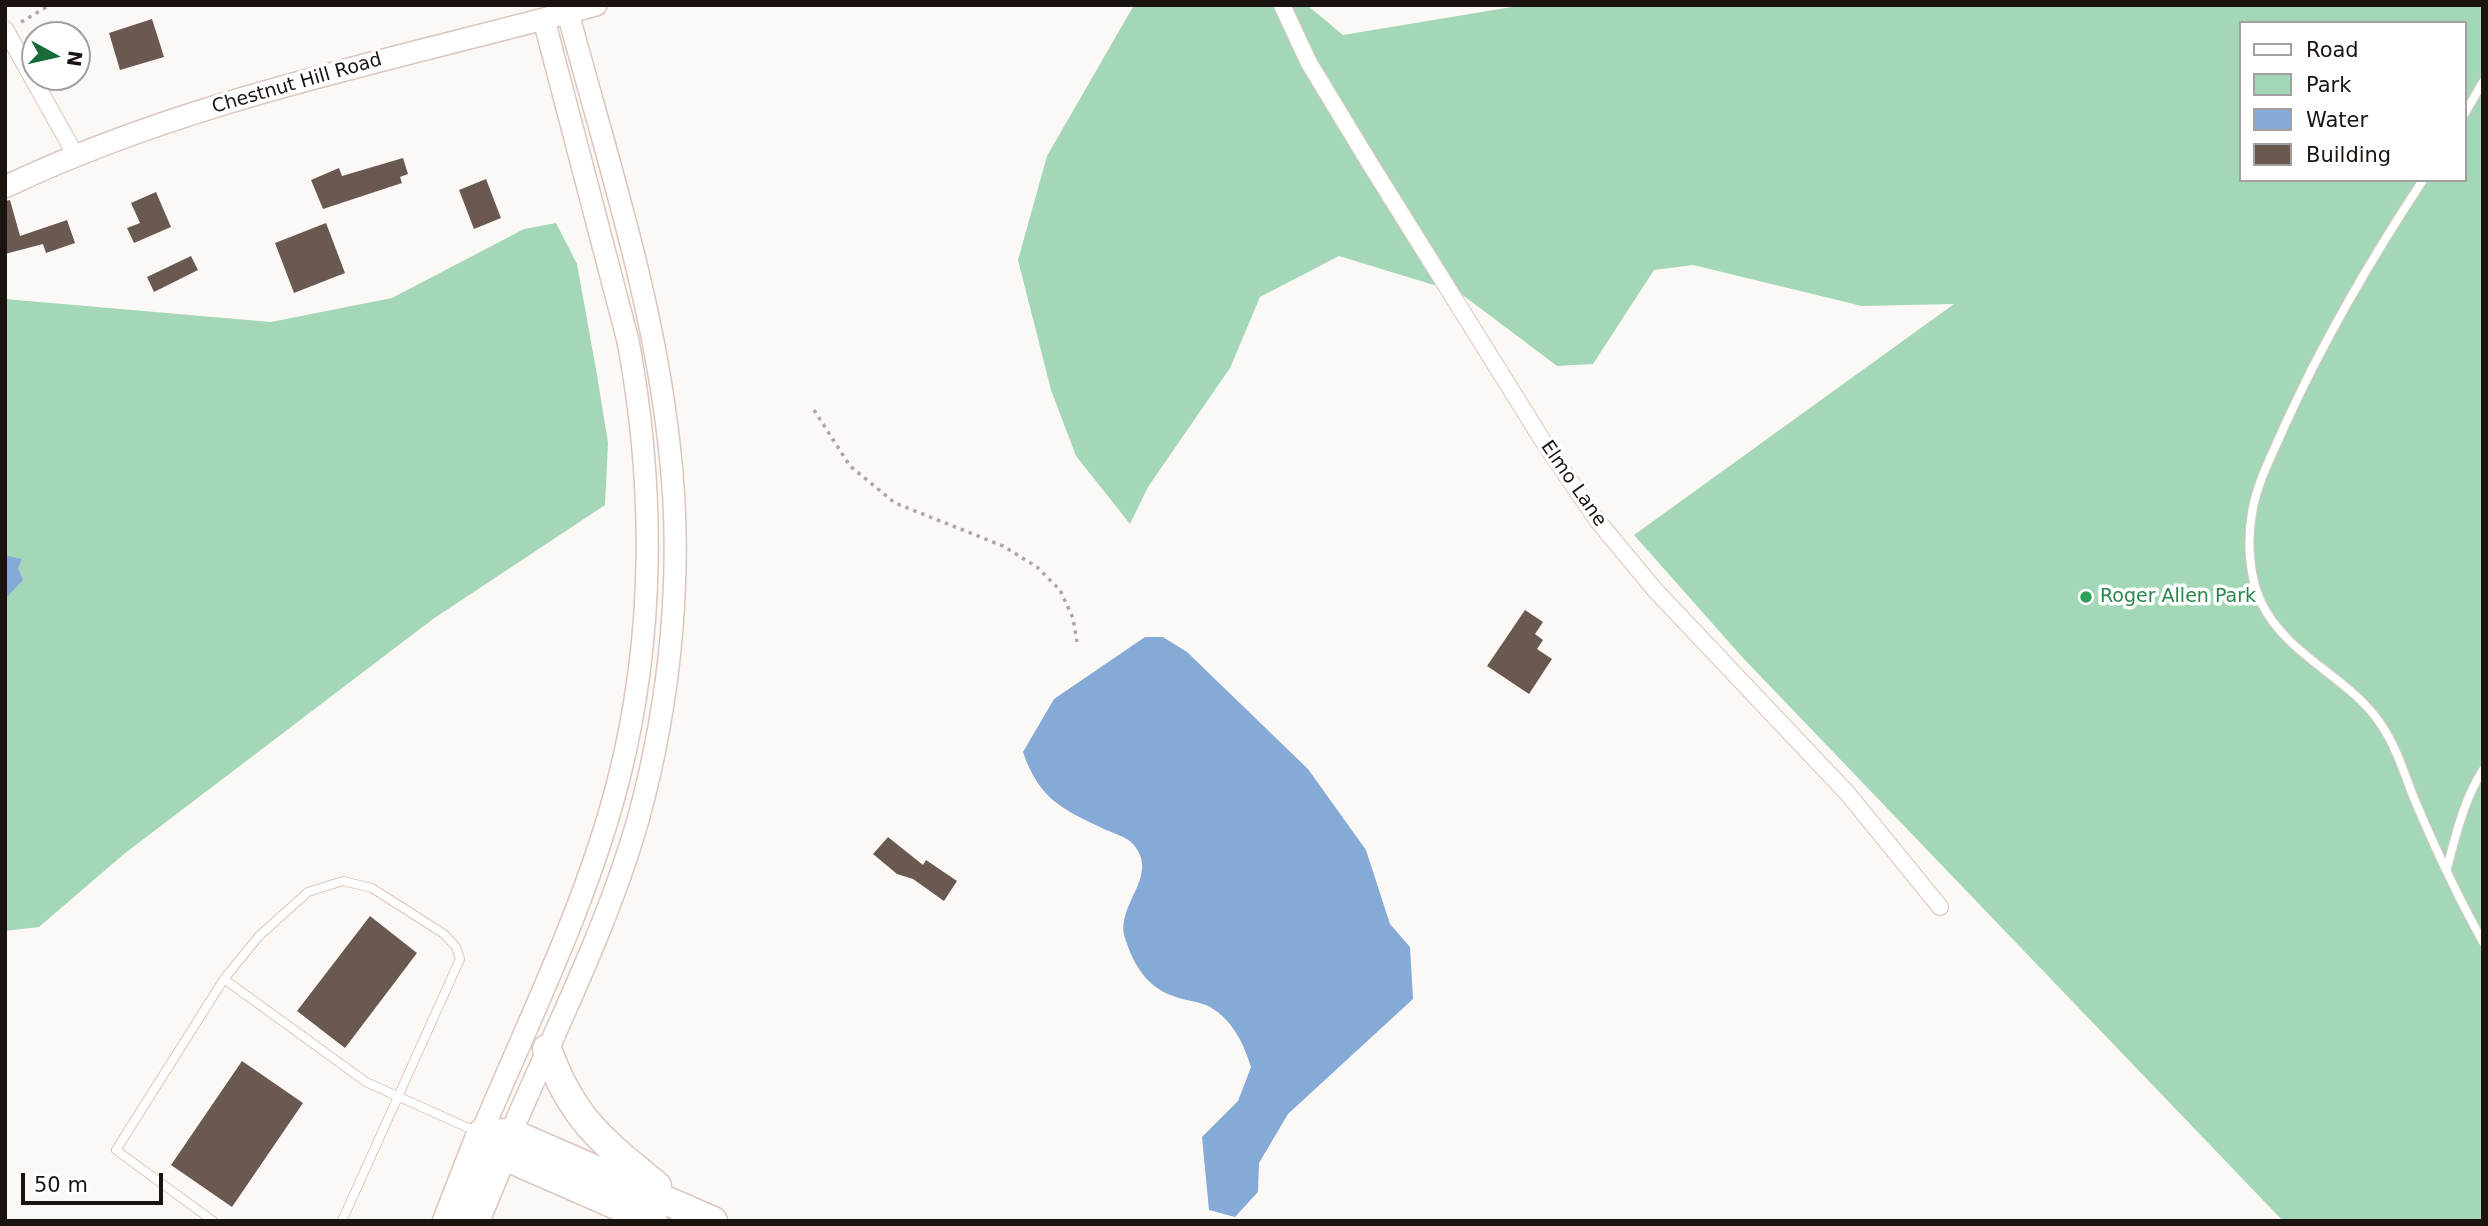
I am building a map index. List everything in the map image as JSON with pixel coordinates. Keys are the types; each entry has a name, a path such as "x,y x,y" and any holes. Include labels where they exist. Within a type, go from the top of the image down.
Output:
{"highway":[{"path":"547,1049 560,1084 589,1128 659,1187 713,1221"},
{"path":"447,1221 481,1134 713,1221"},
{"path":"475,1221 507,1144"},
{"path":"507,1144 653,1221"}],"street":[{"name":"Chestnut Hill Road","path":"5,187 75,154 162,123 356,65 596,5"},
{"name":"Elmo Lane","path":"1282,5 1309,63 1376,174 1543,441 1597,520 1655,590 1849,794 1940,907"},
{"path":"507,1144 610,902 637,821 658,735 672,624 674,571 670,446 653,341 568,13"},
{"path":"481,1134 559,949 604,831 631,723 647,591 645,461 637,389 628,341 544,20"},
{"path":"6,30 75,154"}],"lane":[{"path":"2467,110 2483,82"},
{"path":"2422,182 2372,258 2296,401 2258,486 2252,513 2250,549 2254,581 2261,601 2273,621 2287,639 2349,691 2381,723 2394,745 2446,869 2483,942"},
{"path":"2446,869 2470,795 2483,770"},
{"path":"213,1221 116,1150 224,979 259,936 308,892 324,884 343,881 372,888 444,934 456,947 460,959 456,973 342,1221"},
{"path":"224,979 343,1068 397,1097 481,1134"}],"path":[{"path":"6,30 50,5"},
{"path":"814,410 850,466 895,503 1003,546 1037,567 1060,590 1073,618 1077,642"}],"green space":[{"name":"Roger Allen Park","path":"1134,5 1307,5 1343,35 1524,5 2483,5 2483,1221 2283,1221 1743,658 1634,535 1954,304 1862,306 1693,265 1654,270 1593,364 1557,366 1460,293 1339,256 1260,297 1230,368 1148,487 1130,524 1076,456 1051,390 1018,260 1047,156"},
{"path":"556,223 577,264 597,375 608,443 605,505 433,619 124,854 39,927 5,931 5,299 271,322 392,298 524,229"}],"water":[{"path":"5,555 22,559 18,568 23,580 5,599"},
{"path":"1145,637 1163,637 1187,652 1308,769 1366,850 1390,924 1410,947 1413,999 1288,1114 1259,1163 1258,1192 1235,1217 1209,1210 1202,1137 1238,1101 1251,1067 1244,1049 1231,1026 1218,1013 1206,1005 1159,989 1138,968 1125,938 1124,926 1126,913 1140,879 1140,856 1127,839 1076,815 1054,801 1036,781 1023,752 1054,699"}],"building":[{"path":"152,19 164,57 120,70 109,33"},
{"path":"403,158 408,174 400,177 402,183 323,209 311,180 339,168 342,176"},
{"path":"486,179 501,218 474,229 459,190"},
{"path":"156,192 171,227 134,243 127,228 140,223 131,203"},
{"path":"10,200 20,236 67,220 75,243 46,253 43,244 5,254 5,201"},
{"path":"326,223 345,273 294,293 275,243"},
{"path":"191,256 198,270 154,292 147,277"},
{"path":"1525,610 1543,622 1535,634 1543,640 1537,649 1552,659 1529,694 1487,666"},
{"path":"888,837 923,865 926,860 957,881 944,901 913,879 897,874 873,854"},
{"path":"370,916 417,953 345,1048 297,1011"},
{"path":"242,1061 303,1103 232,1207 171,1165"}],"place":[{"name":"Roger Allen Park","path":"2086,597"}]}
